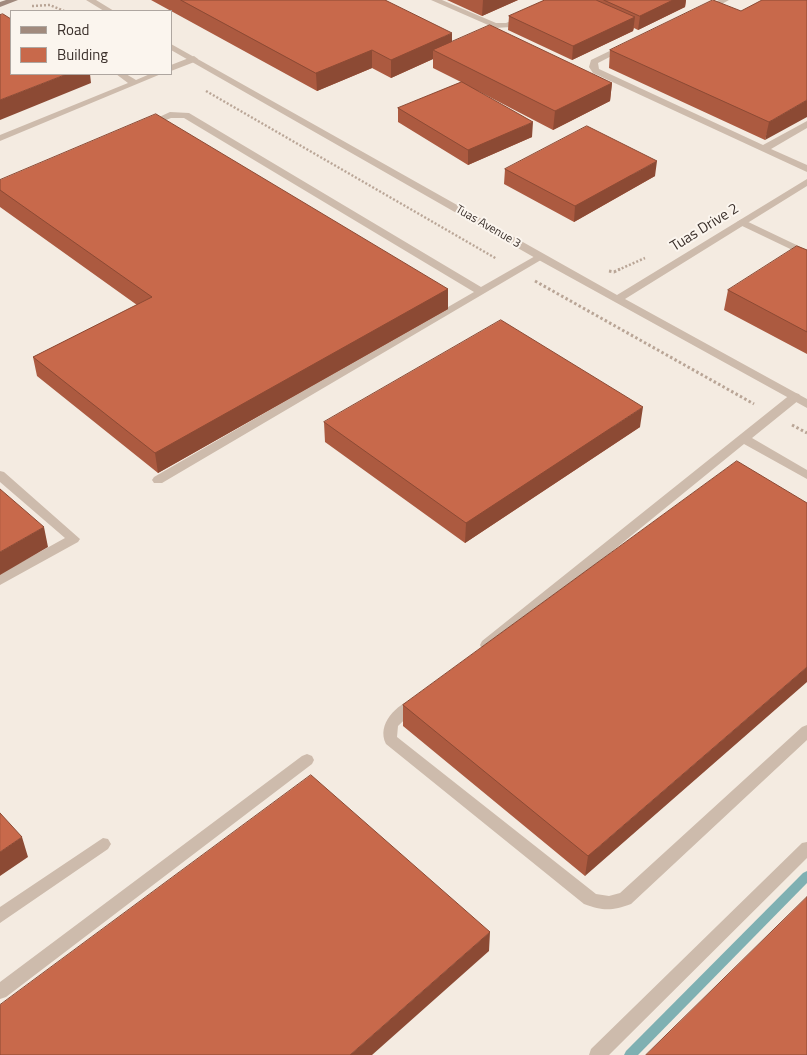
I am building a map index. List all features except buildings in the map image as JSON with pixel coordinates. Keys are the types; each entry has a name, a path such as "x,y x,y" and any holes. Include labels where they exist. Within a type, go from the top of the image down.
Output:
{"street":[{"path":"0,5 14,0"},
{"path":"90,0 108,10"},
{"path":"435,0 496,26 508,25 535,12"},
{"path":"699,12 725,0"},
{"path":"638,41 594,62 593,67 596,71 807,169"},
{"name":"Tuas Avenue 3","path":"172,47 542,257 807,404"},
{"path":"172,68 194,59"},
{"path":"122,75 135,83"},
{"path":"0,138 155,75"},
{"path":"139,128 170,115 186,114 482,292"},
{"path":"764,149 807,124"},
{"name":"Tuas Drive 2","path":"618,299 807,182"},
{"path":"742,222 800,254"},
{"path":"158,480 542,257"},
{"path":"479,651 795,397"},
{"path":"743,438 807,476"},
{"path":"0,475 74,539 0,580"},
{"path":"425,694 389,726 388,733 391,740 590,900 600,903 625,899 807,732"},
{"path":"0,992 307,760"},
{"path":"0,916 103,844"},
{"path":"597,1055 807,848"}],"path":[{"path":"26,7 43,3 62,10"},
{"path":"205,90 518,271 807,433"}],"waterway":[{"path":"630,1055 807,876"}]}
